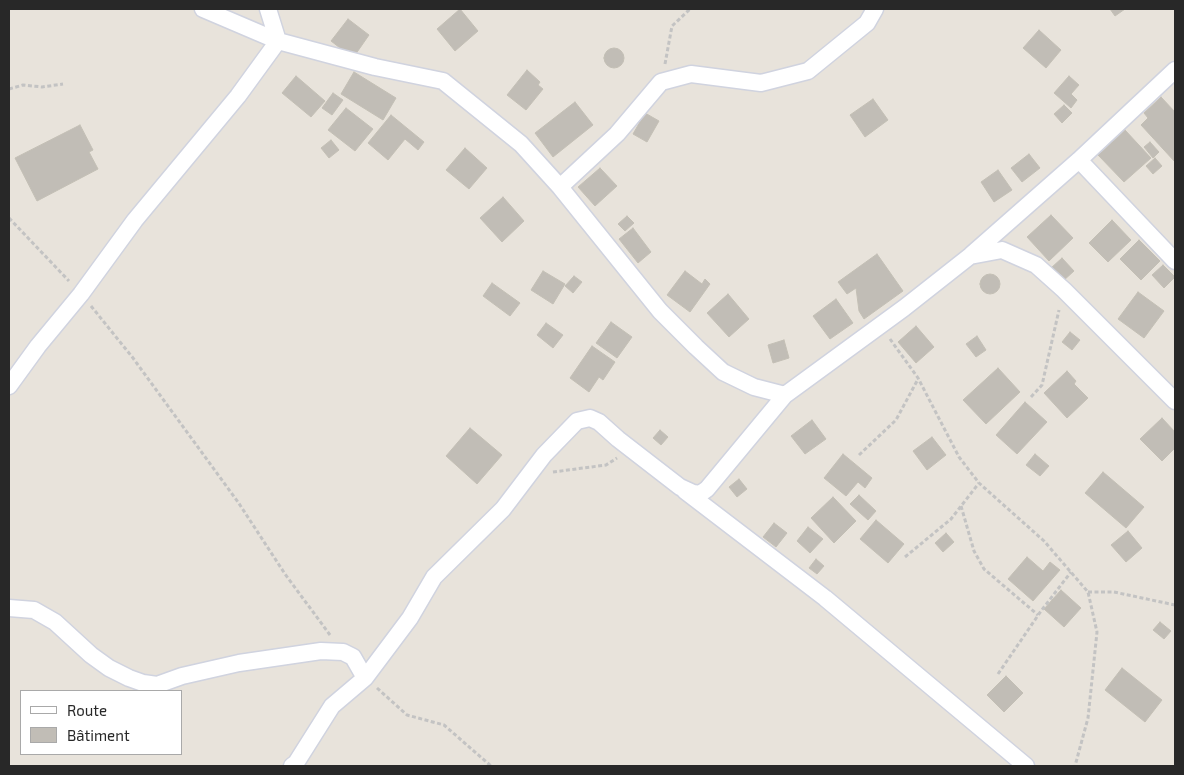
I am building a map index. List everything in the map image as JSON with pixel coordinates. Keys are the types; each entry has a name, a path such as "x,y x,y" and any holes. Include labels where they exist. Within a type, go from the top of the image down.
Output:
{"street":[{"path":"203,9 278,41 375,67 443,81 521,144 560,187 660,311 696,347 724,372 754,387 785,395"},
{"path":"268,9 278,41"},
{"path":"560,187 617,134 661,82 691,74 761,83 808,71 867,23 875,9"},
{"path":"9,386 38,346 81,294 135,220 238,96 278,41"},
{"path":"680,487 700,494 708,489 785,395 880,326 970,256 1173,77"},
{"path":"1079,160 1175,261"},
{"path":"970,256 1002,250 1036,265 1064,290 1175,401"},
{"path":"292,766 296,763 332,706 365,678 410,618 434,577 503,509 544,455 577,421 590,418 599,422 680,487 825,598 1026,766"},
{"path":"9,608 34,610 55,622 91,655 109,668 129,678 157,685 182,676 239,663 321,651 348,654 382,654"},
{"path":"348,654 365,678"}],"path":[{"path":"661,82 672,26 690,9"},
{"path":"9,88 23,85 42,87 63,84"},
{"path":"9,218 81,294 133,358 238,502 285,574 348,654"},
{"path":"1031,397 1042,385 1064,290"},
{"path":"880,326 918,378 959,457 979,483 1044,541 1088,592 1097,632 1088,718 1075,766"},
{"path":"858,455 896,420 918,378"},
{"path":"528,475 606,465 630,448"},
{"path":"905,557 951,519 979,483"},
{"path":"961,506 974,550 984,570 1038,615"},
{"path":"998,674 1038,615 1071,572"},
{"path":"1088,592 1114,592 1175,605"},
{"path":"365,678 407,715 444,725 490,766"}],"building":[{"path":"460,9 478,31 455,51 437,29"},
{"path":"1110,9 1125,9 1115,16"},
{"path":"348,19 369,35 353,58 331,41"},
{"path":"1039,30 1061,50 1046,68 1023,48"},
{"path":"614,48 621,51 624,58 621,65 614,68 607,65 604,58 607,51"},
{"path":"527,70 540,82 538,85 543,89 526,110 507,95"},
{"path":"354,72 396,98 383,120 341,94"},
{"path":"296,76 325,101 311,117 282,93"},
{"path":"1069,76 1079,85 1071,94 1077,100 1071,108 1054,93"},
{"path":"333,93 343,100 332,115 322,108"},
{"path":"1161,97 1175,112 1175,162 1141,125 1148,118 1144,113"},
{"path":"873,99 888,120 865,137 850,115"},
{"path":"575,102 593,125 553,157 535,133"},
{"path":"1064,105 1072,113 1062,123 1054,114"},
{"path":"346,108 373,129 355,151 328,130"},
{"path":"645,113 659,121 647,142 633,134"},
{"path":"391,115 424,142 418,150 405,139 388,160 368,143"},
{"path":"80,125 93,150 89,152 98,169 37,201 15,158"},
{"path":"1125,130 1151,158 1124,182 1098,155"},
{"path":"331,140 339,150 329,158 321,148"},
{"path":"1150,142 1159,152 1153,158 1144,147"},
{"path":"465,148 487,168 469,189 446,170"},
{"path":"1029,154 1040,168 1022,182 1011,168"},
{"path":"1155,158 1162,166 1153,174 1146,166"},
{"path":"600,168 617,186 595,206 578,187"},
{"path":"998,170 1012,190 994,202 981,182"},
{"path":"503,197 524,221 502,242 480,218"},
{"path":"1051,215 1073,238 1049,261 1027,237"},
{"path":"627,216 634,223 625,231 618,224"},
{"path":"1112,220 1131,240 1108,262 1089,243"},
{"path":"633,228 651,252 638,263 619,239"},
{"path":"1139,240 1160,261 1141,280 1120,259"},
{"path":"877,254 903,291 864,319 859,311 856,288 847,294 838,282"},
{"path":"1062,258 1074,271 1063,281 1051,268"},
{"path":"1163,265 1175,277 1164,288 1152,275"},
{"path":"543,271 565,284 553,304 531,290"},
{"path":"685,271 702,284 705,279 710,284 690,312 667,295"},
{"path":"990,274 997,277 1000,284 997,291 990,294 983,291 980,284 983,277"},
{"path":"574,276 582,282 573,293 565,286"},
{"path":"492,283 520,303 510,316 483,296"},
{"path":"1138,292 1164,311 1144,338 1118,319"},
{"path":"728,294 749,319 729,337 707,313"},
{"path":"836,299 853,323 830,339 813,316"},
{"path":"611,322 632,337 617,358 596,343"},
{"path":"546,323 563,335 553,348 537,335"},
{"path":"916,326 934,347 916,363 898,342"},
{"path":"1070,332 1080,340 1072,350 1062,342"},
{"path":"977,336 986,350 976,357 966,344"},
{"path":"784,340 789,358 773,363 768,345"},
{"path":"592,346 615,362 603,380 599,377 589,392 570,378"},
{"path":"998,368 1020,392 986,424 963,400"},
{"path":"1067,371 1076,381 1074,384 1088,398 1067,418 1044,393"},
{"path":"1025,402 1047,422 1017,454 996,435"},
{"path":"1162,418 1175,432 1175,448 1162,461 1140,439"},
{"path":"812,420 826,439 805,454 791,436"},
{"path":"470,428 502,455 477,484 446,456"},
{"path":"660,430 668,437 661,445 653,438"},
{"path":"932,437 946,455 927,470 913,451"},
{"path":"843,454 872,478 865,488 858,482 846,496 824,478"},
{"path":"1035,454 1049,466 1040,476 1026,465"},
{"path":"1103,472 1144,507 1126,528 1085,493"},
{"path":"739,479 747,489 737,497 729,487"},
{"path":"859,495 876,511 868,520 850,504"},
{"path":"833,497 856,521 834,543 811,518"},
{"path":"876,520 904,544 888,563 860,539"},
{"path":"774,523 787,533 776,547 763,537"},
{"path":"808,527 823,539 810,553 797,541"},
{"path":"1128,531 1142,548 1126,562 1111,545"},
{"path":"946,533 954,542 943,552 935,543"},
{"path":"1027,557 1043,571 1050,562 1060,570 1033,601 1008,579"},
{"path":"816,559 824,566 817,574 809,568"},
{"path":"1061,590 1081,608 1064,627 1044,609"},
{"path":"1160,622 1171,631 1164,639 1153,630"},
{"path":"1122,668 1162,700 1145,722 1105,690"},
{"path":"1006,676 1023,693 1004,712 987,695"}]}
